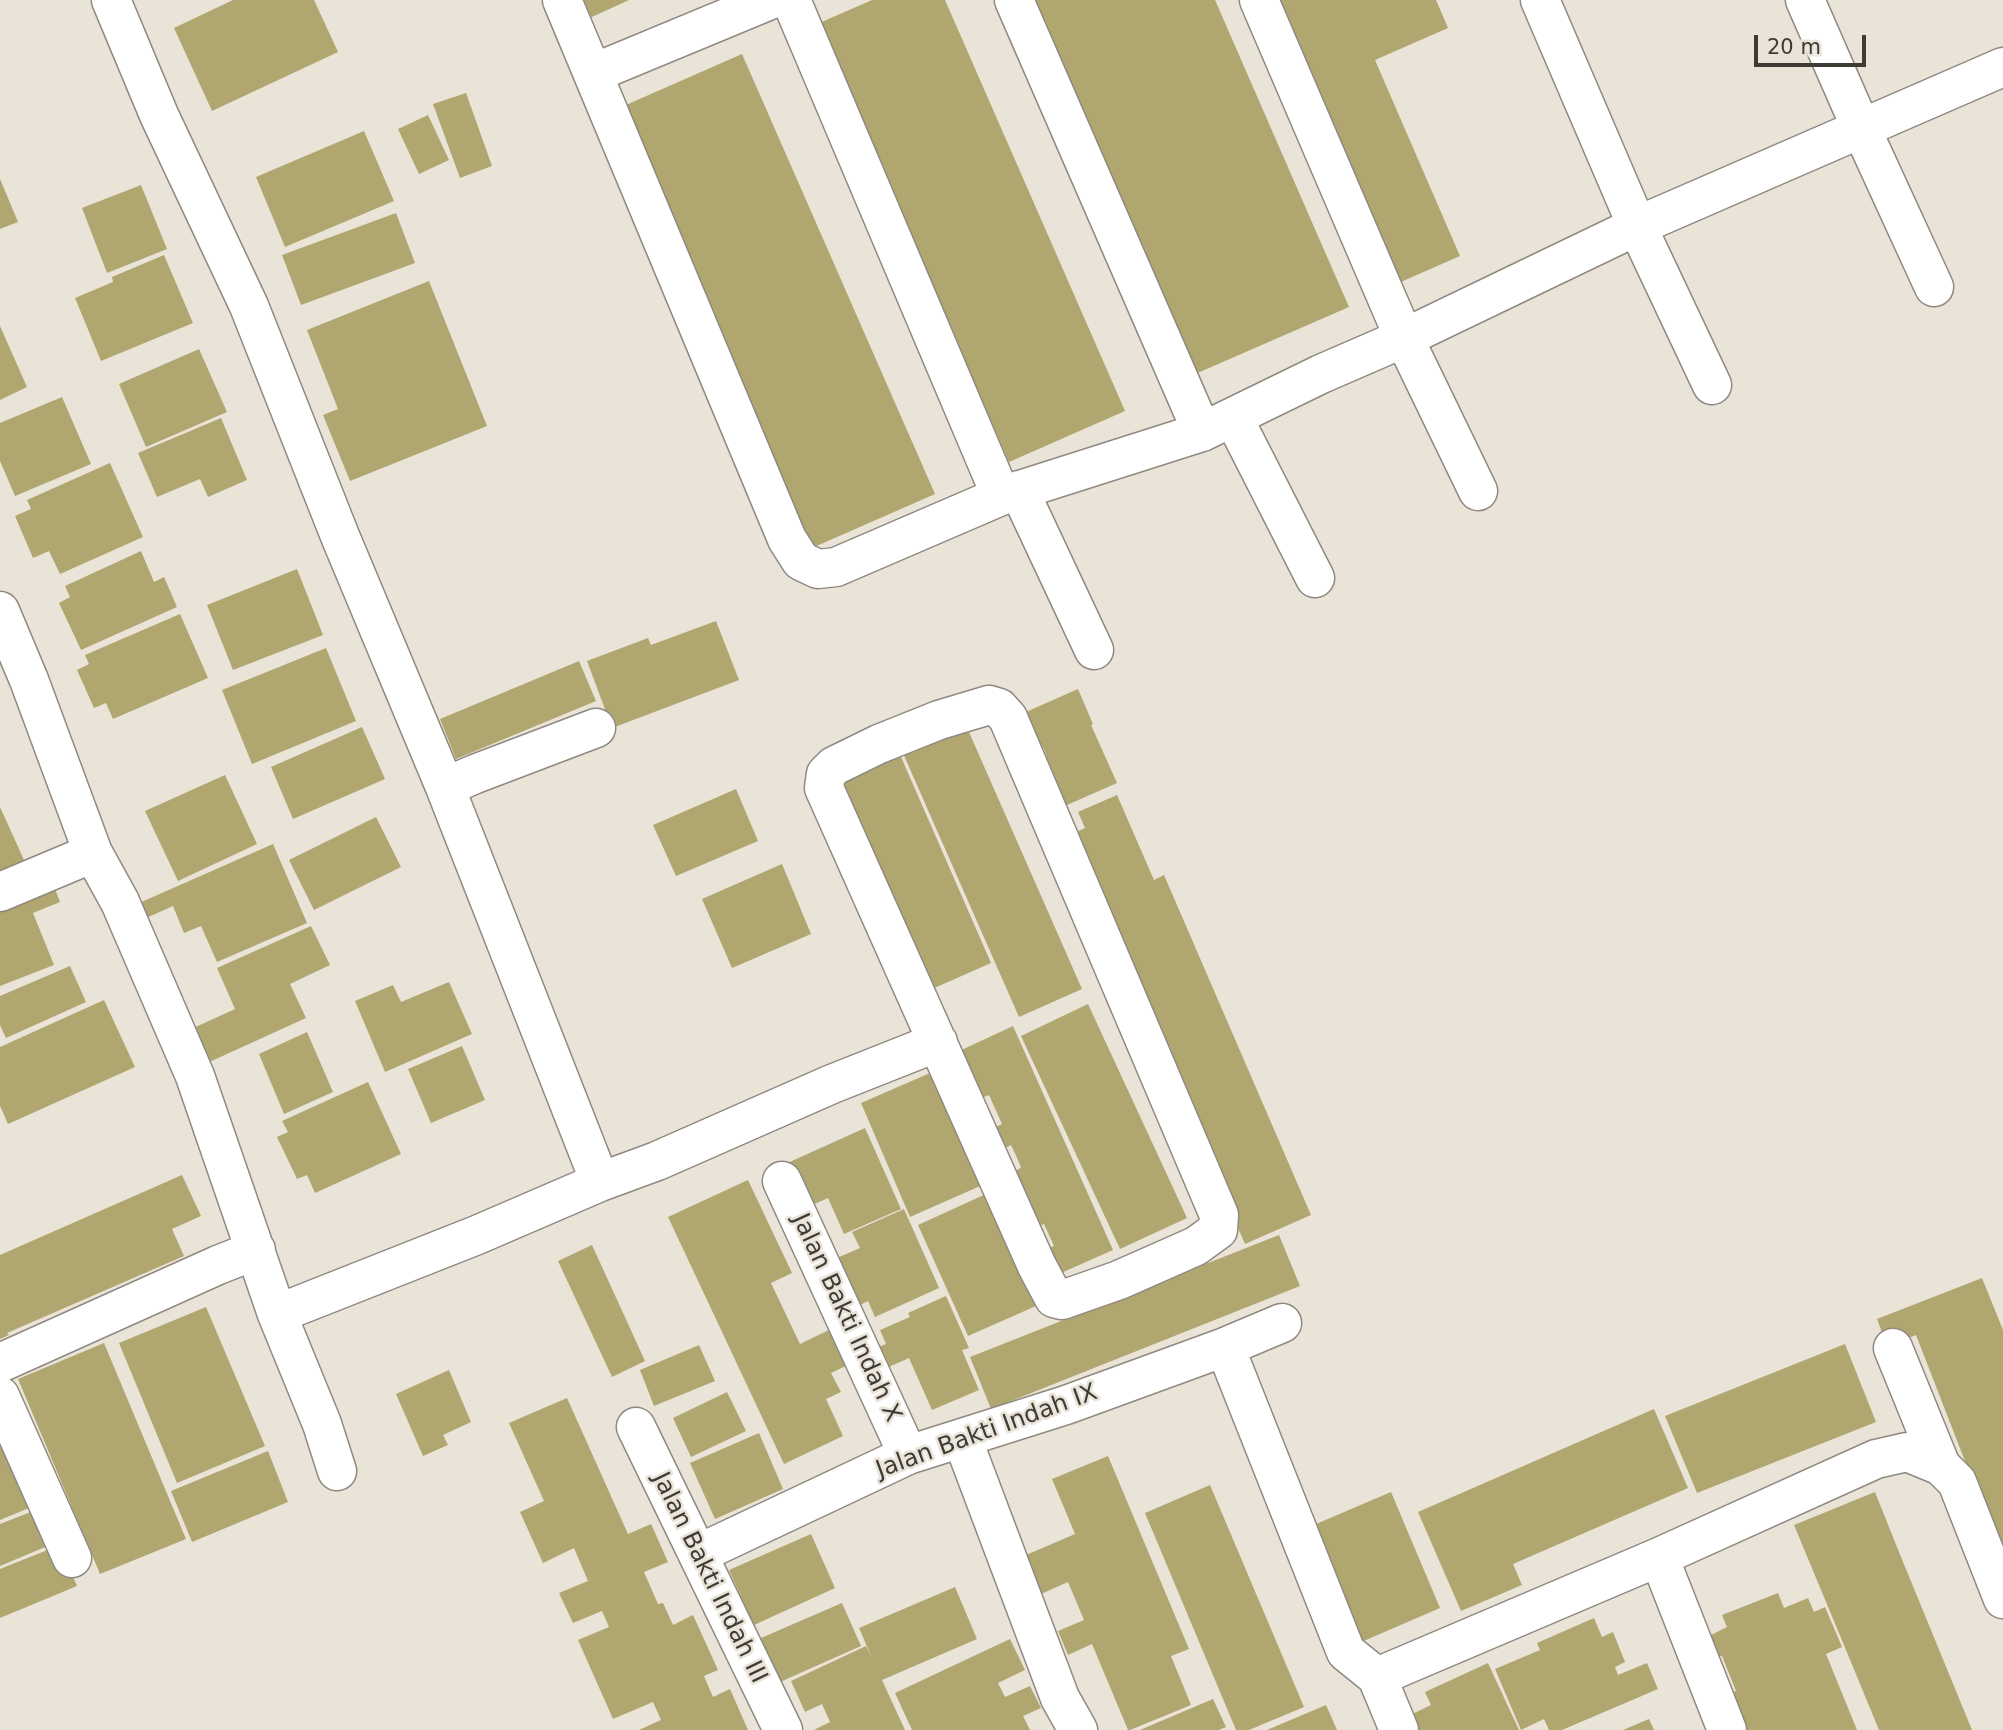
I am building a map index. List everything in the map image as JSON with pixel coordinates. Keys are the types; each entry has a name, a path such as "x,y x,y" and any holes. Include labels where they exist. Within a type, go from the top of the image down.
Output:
{"street":[{"path":"111,0 159,115 249,306 340,536 446,787 600,1182"},
{"path":"562,0 787,539 801,561 818,569 836,568 1010,493 1217,424 1637,226 2003,67"},
{"path":"594,73 770,0"},
{"path":"791,0 1010,493 1094,650"},
{"path":"1014,0 1217,424 1315,578"},
{"path":"1259,0 1404,338 1478,491"},
{"path":"1540,0 1637,226 1712,386"},
{"path":"1805,0 1934,287"},
{"path":"0,611 29,680 93,853 120,902 195,1076 277,1314 322,1424 337,1471"},
{"path":"989,705 999,708 1008,718 1219,1215 1218,1230 1196,1246 1143,1270 1062,1300 1054,1298 1037,1266 938,1042 827,798 826,774 834,766 879,744 939,720 989,705"},
{"path":"446,787 596,728"},
{"path":"0,892 93,853"},
{"path":"277,1314 478,1235 600,1182 657,1161 832,1084 938,1042"},
{"name":"Jalan Bakti Indah X","path":"782,1181 908,1455"},
{"path":"0,1363 256,1250"},
{"name":"Jalan Bakti Indah IX","path":"698,1554 908,1455 1066,1405 1225,1347 1282,1323"},
{"path":"1225,1347 1346,1652 1377,1677 1399,1730"},
{"path":"1893,1348 1941,1466"},
{"path":"0,1396 72,1558"},
{"name":"Jalan Bakti Indah III","path":"636,1427 783,1730"},
{"path":"962,1438 1060,1698 1078,1730"},
{"path":"1377,1677 1659,1557 1876,1459 1907,1452 1941,1466 1957,1482 2003,1599"},
{"path":"1659,1557 1727,1730"}],"building":[{"path":"233,0 314,0 338,52 212,111 174,28"},
{"path":"571,0 629,0 581,22"},
{"path":"872,0 945,0 1125,411 1009,462 817,24"},
{"path":"1020,0 1215,0 1349,307 1186,378"},
{"path":"1276,0 1436,0 1448,28 1375,60 1460,256 1394,285"},
{"path":"742,54 935,494 812,548 619,108"},
{"path":"466,93 492,166 460,178 433,104"},
{"path":"428,115 449,160 419,174 398,129"},
{"path":"364,131 394,201 285,247 256,177"},
{"path":"0,179 18,222 0,229"},
{"path":"141,185 167,249 107,273 82,208"},
{"path":"396,213 415,263 301,305 282,255"},
{"path":"164,255 193,323 101,361 75,298 113,282 112,277"},
{"path":"429,281 487,426 350,481 323,415 338,409 307,330"},
{"path":"0,326 27,387 0,400"},
{"path":"199,349 227,412 146,447 119,384"},
{"path":"62,397 91,464 15,496 0,461 0,423"},
{"path":"221,418 247,480 208,497 200,479 157,497 138,453"},
{"path":"110,463 143,537 60,574 49,551 33,558 15,516 31,509 27,500"},
{"path":"141,551 154,582 164,577 177,607 81,650 59,603 70,597 65,586"},
{"path":"297,569 323,635 233,670 207,605"},
{"path":"180,614 208,678 113,719 106,703 94,708 77,670 89,664 85,655"},
{"path":"716,621 739,680 612,728 587,661 648,638 651,645"},
{"path":"326,648 356,721 252,764 222,690"},
{"path":"579,661 596,701 456,759 440,719"},
{"path":"1078,689 1117,783 1058,809 1037,761 1047,757 1043,747 1035,750 1019,715"},
{"path":"965,723 1082,989 1019,1017 902,751"},
{"path":"362,727 385,779 293,819 271,767"},
{"path":"898,750 991,963 932,989 829,780"},
{"path":"225,775 257,844 178,881 145,811"},
{"path":"736,789 758,841 676,876 653,825"},
{"path":"1117,795 1154,880 1164,875 1311,1215 1245,1244 1180,1095 1074,833 1085,828 1078,812"},
{"path":"0,807 24,860 0,871"},
{"path":"376,817 401,867 314,910 289,860"},
{"path":"273,844 307,923 217,962 201,926 184,933 173,906 144,919 137,904"},
{"path":"782,864 811,934 732,968 702,899"},
{"path":"52,881 60,902 33,913 54,965 0,986 0,902"},
{"path":"311,926 330,965 290,984 306,1018 205,1064 189,1030 235,1009 217,968"},
{"path":"70,966 86,1002 6,1038 0,1025 0,996"},
{"path":"449,982 472,1034 385,1072 355,1001 393,985 401,1002"},
{"path":"104,1000 135,1067 8,1124 0,1106 0,1047"},
{"path":"1088,1004 1187,1218 1120,1249 1021,1036"},
{"path":"1013,1026 1113,1250 1052,1277 1041,1251 1054,1246 1044,1224 1025,1232 1006,1175 1021,1168 1018,1160 1011,1145 1000,1151 990,1130 1002,1124 989,1095 974,1101 953,1054"},
{"path":"307,1032 333,1092 284,1114 259,1054"},
{"path":"462,1046 485,1100 431,1123 408,1069"},
{"path":"937,1070 987,1183 910,1217 861,1103"},
{"path":"368,1082 401,1154 315,1193 307,1175 297,1179 277,1137 288,1132 282,1121"},
{"path":"865,1128 901,1209 844,1234 828,1198 803,1209 783,1165"},
{"path":"182,1175 201,1216 172,1229 184,1256 7,1333 9,1335 0,1339 0,1255"},
{"path":"748,1180 792,1273 771,1283 800,1344 833,1328 850,1364 831,1373 841,1392 826,1399 843,1436 784,1464 668,1217"},
{"path":"986,1194 1036,1306 968,1336 918,1225"},
{"path":"904,1209 939,1288 875,1317 868,1301 852,1309 830,1261 860,1248 852,1232"},
{"path":"1279,1235 1300,1286 991,1409 970,1357"},
{"path":"592,1245 645,1361 612,1377 558,1261"},
{"path":"1982,1278 2003,1330 2003,1559 1916,1335 1887,1346 1877,1319"},
{"path":"946,1296 969,1348 962,1350 979,1390 932,1410 909,1358 882,1370 873,1349 886,1344 880,1330 910,1317 908,1313"},
{"path":"206,1307 265,1446 177,1483 119,1343"},
{"path":"104,1343 186,1539 100,1574 18,1379"},
{"path":"1845,1344 1876,1422 1697,1493 1665,1416"},
{"path":"699,1345 715,1381 654,1406 640,1370"},
{"path":"449,1370 471,1422 443,1435 448,1445 423,1456 396,1394"},
{"path":"727,1392 746,1431 691,1457 673,1418"},
{"path":"567,1398 628,1534 651,1524 668,1562 644,1572 658,1604 663,1603 673,1625 693,1615 718,1670 704,1676 713,1697 730,1689 748,1730 639,1730 661,1720 653,1702 613,1719 578,1640 609,1627 602,1611 573,1623 559,1593 588,1581 574,1548 543,1563 520,1512 544,1501 509,1423"},
{"path":"0,1402 41,1503 0,1520"},
{"path":"1654,1409 1688,1488 1513,1564 1522,1585 1461,1611 1418,1512"},
{"path":"759,1433 783,1489 715,1519 690,1463"},
{"path":"268,1451 288,1502 192,1542 171,1491"},
{"path":"1108,1456 1189,1649 1171,1656 1191,1705 1130,1730 1092,1644 1068,1655 1058,1631 1084,1620 1068,1582 1041,1594 1026,1555 1075,1534 1052,1479"},
{"path":"1210,1485 1304,1707 1249,1730 1236,1730 1145,1513"},
{"path":"1391,1492 1440,1608 1359,1643 1309,1527"},
{"path":"1875,1492 1972,1730 1879,1730 1794,1525"},
{"path":"41,1508 57,1542 0,1566 0,1524"},
{"path":"811,1534 835,1588 754,1625 729,1570"},
{"path":"60,1545 77,1586 0,1618 0,1569"},
{"path":"955,1587 977,1639 882,1680 905,1730 814,1730 830,1722 822,1704 805,1712 791,1681 866,1646 872,1658 859,1628"},
{"path":"1778,1593 1784,1608 1808,1598 1814,1612 1825,1607 1842,1647 1826,1654 1857,1730 1739,1730 1727,1695 1736,1691 1722,1656 1712,1658 1705,1638 1727,1627 1722,1615"},
{"path":"842,1603 861,1646 780,1682 761,1638"},
{"path":"1594,1618 1602,1637 1613,1632 1625,1662 1615,1667 1618,1675 1647,1663 1658,1689 1562,1730 1549,1730 1544,1719 1521,1730 1495,1669 1540,1650 1537,1643"},
{"path":"1010,1639 1025,1670 998,1683 1005,1697 1030,1686 1041,1708 1023,1716 1030,1730 912,1730 895,1693"},
{"path":"1488,1663 1519,1730 1404,1730 1400,1720 1431,1705 1425,1692"},
{"path":"1213,1699 1226,1727 1219,1730 1140,1730"},
{"path":"1326,1705 1337,1730 1267,1730"},
{"path":"1649,1719 1654,1730 1623,1730"}]}
